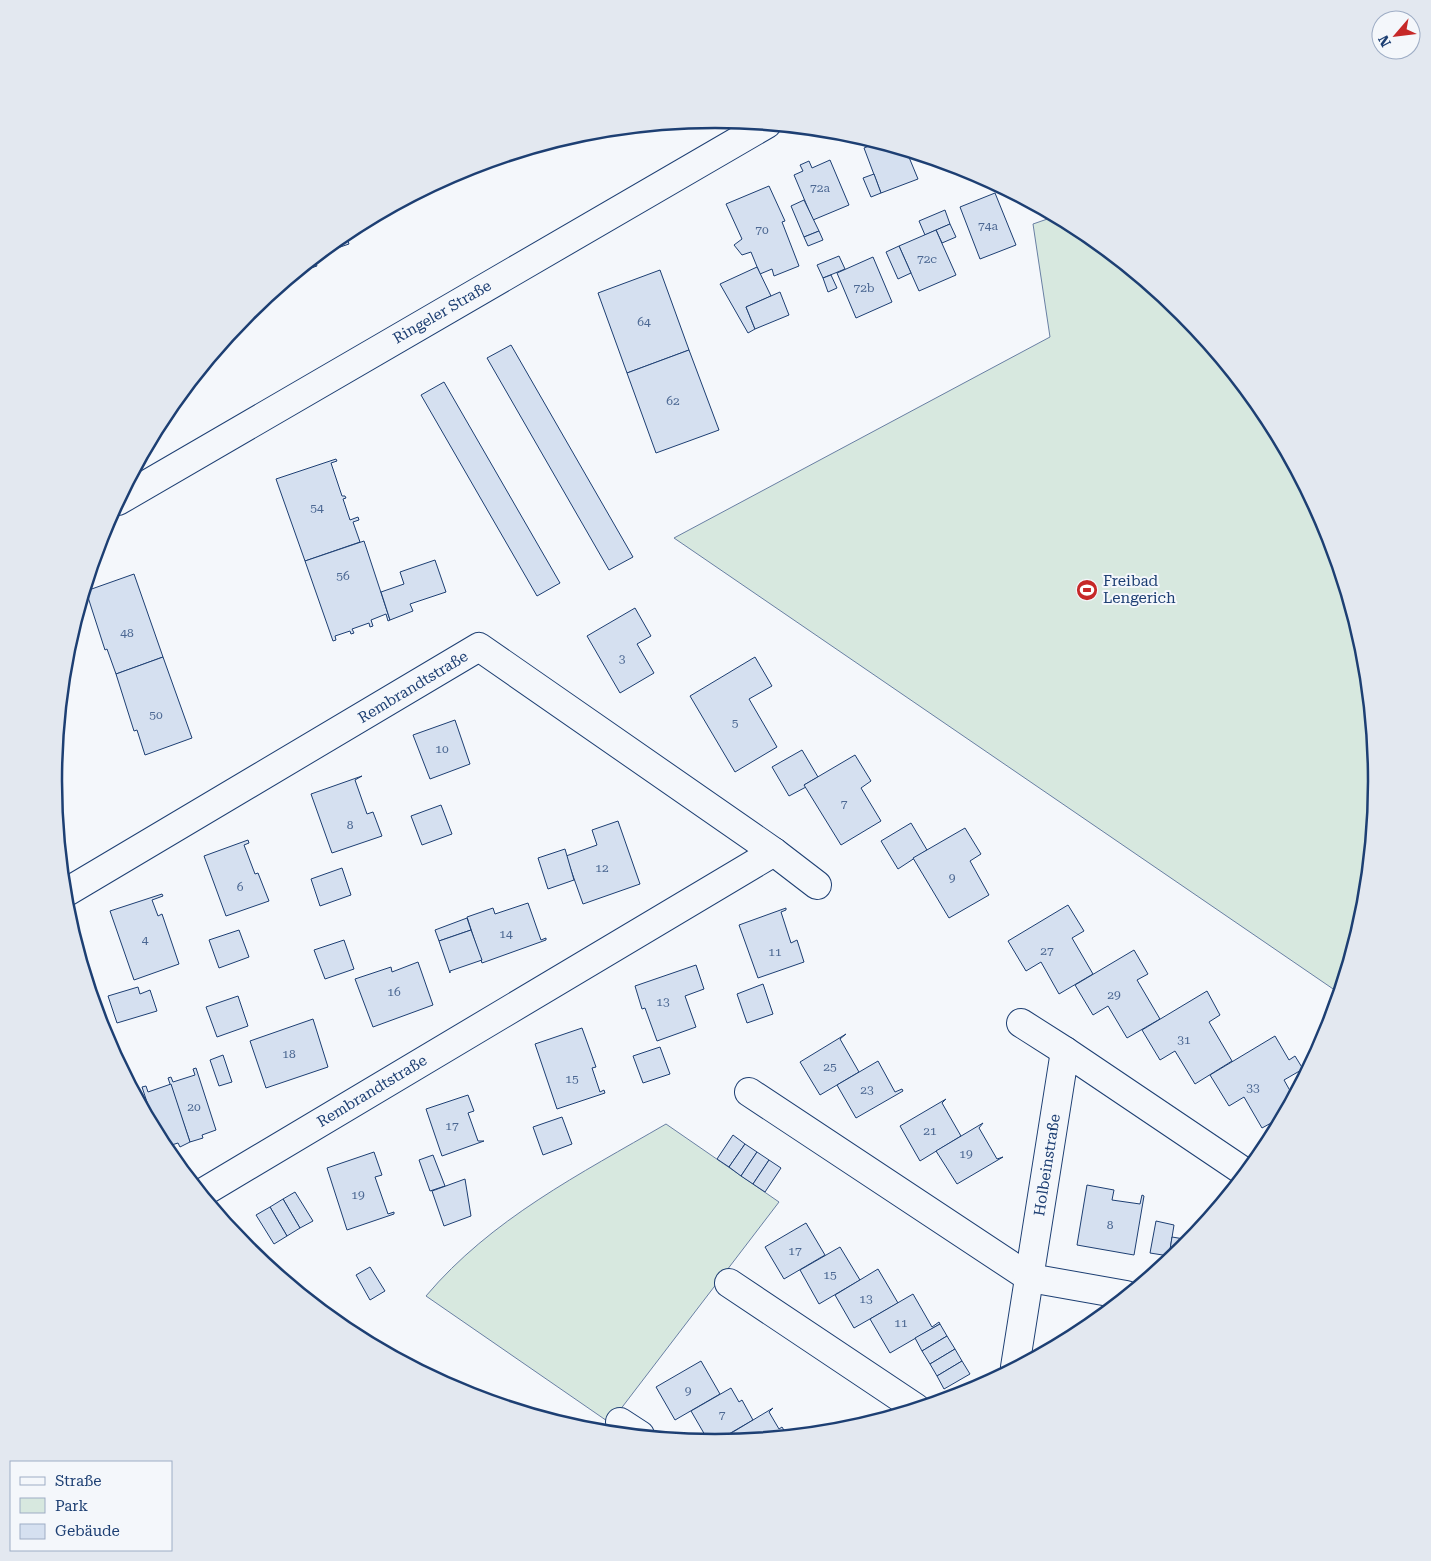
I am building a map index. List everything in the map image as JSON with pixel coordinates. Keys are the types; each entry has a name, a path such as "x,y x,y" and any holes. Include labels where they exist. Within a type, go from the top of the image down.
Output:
{"street":[{"name":"Ringeler Straße","path":"129,495 758,129"},
{"name":"Rembrandtstraße","path":"72,889 480,647 774,852 816,885"},
{"name":"Rembrandtstraße","path":"207,1190 774,852"},
{"path":"1021,1022 1240,1169"},
{"name":"Holbeinstraße","path":"1016,1360 1065,1051"},
{"path":"749,1092 1030,1278 1118,1295"},
{"path":"729,1284 909,1404"}],"green space":[{"name":"Freibad Lengerich","path":"1048,219 1113,262 1177,319 1206,350 1234,383 1281,454 1319,531 1334,571 1356,653 1363,695 1367,738 1367,823 1363,866 1356,908 1334,990 674,538 1050,337 1033,224"},
{"path":"666,1124 779,1202 610,1423 426,1296 451,1269 508,1221 569,1180"}],"building":[{"path":"869,146 909,157 918,179 881,193 864,148"},
{"path":"830,160 849,205 813,220 794,175 803,171 800,165 809,161 812,168"},
{"path":"874,174 881,193 871,197 863,178"},
{"path":"769,186 785,221 782,222 799,266 774,276 772,269 760,274 751,252 742,255 734,245 742,239 726,204"},
{"path":"995,193 1016,245 980,259 960,207"},
{"path":"804,200 819,231 804,237 791,206"},
{"path":"945,210 950,224 925,235 919,221"},
{"path":"950,224 956,237 942,243 936,230"},
{"path":"936,230 956,275 919,291 899,246"},
{"path":"819,231 823,240 808,246 804,237"},
{"path":"899,246 911,273 898,279 886,252"},
{"path":"839,256 845,269 823,278 817,265"},
{"path":"873,257 892,302 856,318 837,273"},
{"path":"757,267 771,296 746,307 755,329 748,333 720,284"},
{"path":"660,270 689,350 627,373 598,293"},
{"path":"831,275 837,288 828,292 823,278"},
{"path":"780,292 789,315 755,329 746,307"},
{"path":"511,345 633,557 609,570 487,358"},
{"path":"689,350 719,430 656,453 627,373"},
{"path":"444,382 560,583 537,596 421,395"},
{"path":"336,459 337,461 331,463 342,496 346,498 343,499 350,520 358,517 359,520 353,522 360,542 305,561 276,479"},
{"path":"364,541 390,620 388,621 386,614 371,620 373,626 370,627 369,623 352,629 354,633 351,634 350,631 335,636 336,640 333,641 305,561"},
{"path":"435,560 446,592 410,604 413,611 390,620 381,592 404,584 400,572"},
{"path":"134,574 163,657 116,674 107,649 105,650 89,599 92,589"},
{"path":"635,608 651,636 637,644 654,673 620,693 587,636"},
{"path":"163,657 192,738 145,755 137,730 134,731 116,674"},
{"path":"755,657 772,686 749,699 777,747 735,772 690,696"},
{"path":"455,720 470,764 430,779 413,735"},
{"path":"802,750 818,777 804,785 806,787 789,796 772,767"},
{"path":"855,755 871,781 861,788 881,821 841,845 804,785"},
{"path":"362,776 355,780 367,814 373,812 382,836 332,853 311,794"},
{"path":"441,805 452,834 422,845 411,816"},
{"path":"618,821 640,884 583,904 566,856 597,845 592,830"},
{"path":"911,823 927,850 898,869 881,841"},
{"path":"965,828 981,854 970,861 989,895 949,918 913,858"},
{"path":"248,840 249,843 244,845 255,874 258,873 269,901 226,916 204,856"},
{"path":"565,849 574,880 548,889 538,858"},
{"path":"342,868 351,895 320,906 311,879"},
{"path":"162,894 163,896 152,900 158,916 162,914 179,964 134,980 110,911"},
{"path":"528,903 541,940 546,938 546,940 482,963 467,917 493,908 495,914"},
{"path":"1068,905 1084,931 1072,938 1093,974 1059,994 1041,962 1026,971 1008,941"},
{"path":"786,908 786,910 781,912 791,943 797,940 804,962 758,978 739,925"},
{"path":"467,918 471,930 439,941 435,930"},
{"path":"239,930 249,957 219,968 209,940"},
{"path":"471,930 482,960 450,971 450,973 439,941"},
{"path":"344,940 354,969 325,979 314,950"},
{"path":"1134,950 1148,974 1137,980 1160,1019 1127,1038 1108,1006 1093,1015 1075,985"},
{"path":"418,962 433,1005 373,1027 355,979 391,967 392,972"},
{"path":"696,965 704,989 685,996 696,1027 657,1041 645,1008 642,1009 635,986"},
{"path":"763,984 773,1014 747,1023 737,994"},
{"path":"138,987 140,994 150,990 157,1011 117,1023 108,996"},
{"path":"1207,991 1220,1015 1209,1022 1232,1061 1195,1084 1175,1051 1160,1060 1142,1030"},
{"path":"238,996 248,1026 217,1037 206,1007"},
{"path":"313,1019 328,1067 266,1088 250,1041"},
{"path":"582,1028 596,1067 592,1068 600,1092 604,1090 605,1093 557,1109 535,1044"},
{"path":"846,1034 840,1039 859,1072 820,1095 800,1062"},
{"path":"1275,1036 1289,1060 1295,1056 1302,1067 1300,1071 1284,1080 1290,1090 1271,1123 1262,1128 1244,1097 1229,1106 1210,1075"},
{"path":"660,1047 670,1074 643,1083 633,1056"},
{"path":"223,1055 232,1082 219,1086 210,1060"},
{"path":"878,1061 895,1092 902,1089 903,1091 856,1118 837,1085"},
{"path":"196,1068 216,1130 202,1135 203,1138 190,1142 168,1078 171,1077 173,1082 195,1075 193,1069"},
{"path":"171,1084 190,1142 180,1147 178,1143 174,1144 150,1107 142,1087 146,1086 148,1092"},
{"path":"468,1095 474,1111 468,1113 478,1141 484,1141 442,1156 426,1109"},
{"path":"946,1099 942,1103 961,1136 920,1161 900,1126"},
{"path":"562,1117 572,1144 543,1155 533,1127"},
{"path":"983,1123 979,1128 997,1159 1003,1157 957,1184 936,1151"},
{"path":"733,1135 745,1144 729,1167 717,1159"},
{"path":"745,1144 757,1152 741,1176 729,1167"},
{"path":"374,1152 382,1175 375,1177 388,1214 394,1212 394,1214 347,1230 327,1168"},
{"path":"757,1152 769,1160 753,1184 741,1176"},
{"path":"433,1155 445,1186 430,1191 419,1160"},
{"path":"769,1160 781,1168 765,1192 753,1184"},
{"path":"465,1179 471,1216 444,1226 432,1191"},
{"path":"1087,1185 1114,1190 1112,1200 1140,1204 1142,1195 1144,1196 1134,1255 1077,1245"},
{"path":"295,1192 313,1221 300,1228 283,1199"},
{"path":"283,1199 300,1228 287,1236 270,1207"},
{"path":"270,1207 287,1236 274,1244 256,1215"},
{"path":"1156,1221 1174,1225 1170,1248 1163,1255 1150,1253"},
{"path":"806,1223 825,1255 784,1279 765,1247"},
{"path":"1172,1237 1180,1238 1177,1242 1170,1248"},
{"path":"840,1247 860,1280 819,1304 800,1270"},
{"path":"370,1267 385,1291 370,1300 356,1275"},
{"path":"878,1269 898,1303 854,1328 835,1295"},
{"path":"913,1294 932,1327 939,1322 940,1324 890,1353 870,1319"},
{"path":"940,1324 947,1336 922,1351 915,1338"},
{"path":"947,1336 955,1349 930,1364 922,1351"},
{"path":"955,1349 962,1361 937,1376 930,1364"},
{"path":"701,1361 720,1394 675,1420 656,1387"},
{"path":"962,1361 970,1374 944,1389 937,1376"},
{"path":"731,1388 739,1402 742,1400 753,1420 730,1433 704,1433 691,1411"},
{"path":"773,1408 769,1412 779,1429 782,1427 784,1430 758,1432 731,1433"}],"place":[{"name":"Freibad Lengerich","path":"1087,590"}]}
